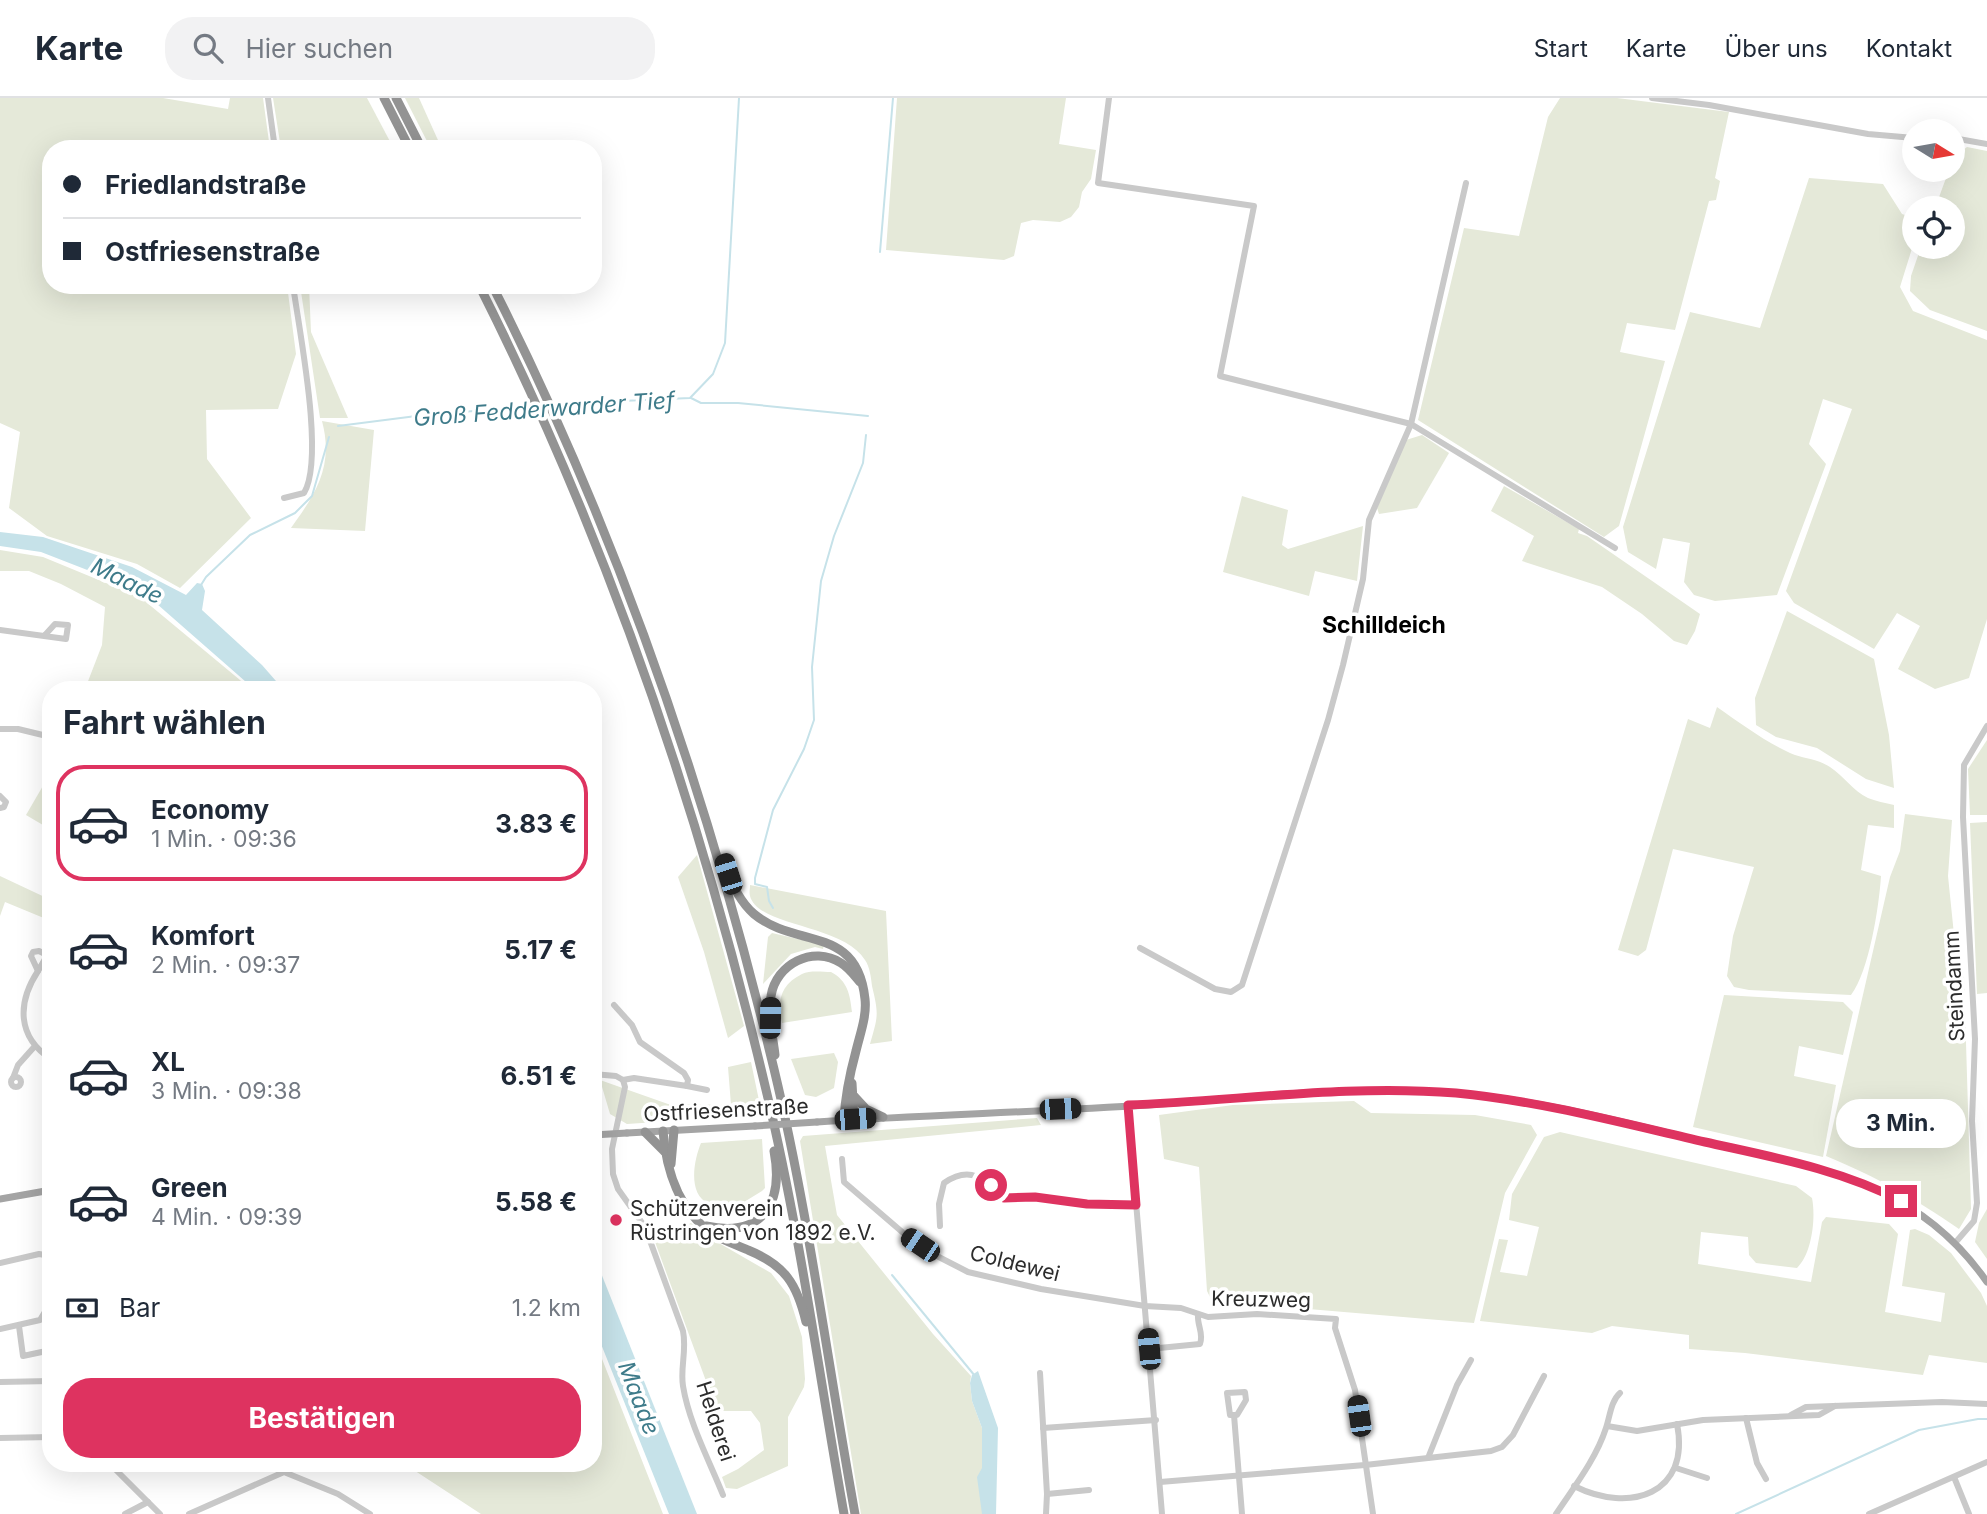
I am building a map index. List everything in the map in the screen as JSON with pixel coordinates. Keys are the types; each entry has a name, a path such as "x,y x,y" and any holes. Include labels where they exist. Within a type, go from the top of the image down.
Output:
{"highway":[{"path":"384,98 405,140"},
{"path":"396,98 417,140"},
{"path":"483,294 544,424 612,584 654,696 712,880 767,1094 790,1199 844,1514"},
{"path":"496,294 557,422 635,612 713,841 774,1071 807,1232 855,1514"},
{"path":"713,841 721,853 733,887 747,907 772,925 820,939 839,949 855,965 861,976 865,1012 844,1104 844,1120"},
{"path":"774,1071 776,1059 770,1018 771,997 774,984 787,967 807,957 828,957 851,972 862,985"},
{"path":"851,1078 855,1119"},
{"path":"703,1225 741,1229 758,1220 769,1206 776,1179 765,1109 767,1094"},
{"path":"854,1096 866,1109 883,1117"},
{"path":"670,1166 674,1130"},
{"path":"663,1131 664,1151 683,1205 714,1235 762,1256 780,1268 794,1285 807,1326 814,1335"},
{"path":"645,1132 664,1151"}],"main road":[{"name":"Ostfriesenstraße","path":"602,1134 1376,1091 1454,1093 1511,1100 1640,1127 1844,1176 1901,1201 1930,1221 1955,1243 1987,1282"},
{"path":"0,1199 42,1192"}],"street":[{"path":"268,98 274,140"},
{"path":"1109,98 1098,183 1254,206 1220,376 1411,424 1615,548"},
{"path":"1652,98 1868,134 1902,137"},
{"path":"1965,140 1987,144"},
{"path":"1140,948 1214,989 1231,992 1242,985 1328,720 1363,579 1369,520 1411,424 1466,183"},
{"path":"284,498 304,494 309,485 313,443 294,294"},
{"path":"0,630 45,635"},
{"name":"Steindamm","path":"1955,1243 1974,1221 1977,1203 1972,1121 1975,1039 1963,817 1964,765 1987,726"},
{"path":"0,729 18,729 42,735"},
{"path":"0,796 6,802 0,808"},
{"path":"38,971 31,957 33,952 42,952"},
{"path":"42,965 29,985 23,1014 25,1027 35,1046 42,1052"},
{"path":"614,1005 632,1025 640,1042 684,1073 688,1080 687,1086"},
{"path":"13,1077 18,1065 35,1046"},
{"path":"602,1075 616,1076 623,1080 634,1078 707,1090"},
{"name":"Helderei","path":"623,1080 625,1087 612,1150 613,1174 618,1189 645,1227 683,1331 686,1349 682,1382 687,1402 723,1495"},
{"path":"1128,1105 1162,1514"},
{"name":"Coldewei","path":"842,1159 844,1182 883,1217 933,1254 968,1272 1031,1287 1145,1306"},
{"path":"940,1226 939,1203 944,1184 958,1174 973,1175 990,1184 1004,1198 1035,1197 1087,1204 1136,1205"},
{"path":"0,1264 42,1254"},
{"name":"Kreuzweg","path":"1145,1306 1181,1308 1198,1315 1219,1318 1257,1314 1336,1319 1335,1328 1355,1390 1365,1465"},
{"path":"1149,1349 1200,1344 1202,1335 1198,1326 1198,1315"},
{"path":"0,1329 40,1320 42,1317"},
{"path":"19,1326 23,1356 42,1352"},
{"path":"1428,1458 1457,1385 1471,1360"},
{"path":"1040,1373 1046,1514"},
{"path":"1160,1482 1365,1465 1491,1451 1503,1447 1513,1435 1544,1376"},
{"path":"0,1382 42,1381"},
{"path":"1556,1514 1596,1452 1615,1398 1620,1393"},
{"path":"1607,1426 1637,1431 1677,1424 1819,1415 1835,1406 1942,1402 1987,1404"},
{"path":"1234,1415 1242,1514"},
{"path":"1746,1418 1757,1463 1766,1479"},
{"path":"1043,1428 1156,1420"},
{"path":"1574,1486 1597,1500 1623,1505 1640,1502 1654,1495 1667,1483 1676,1468 1679,1453 1677,1424"},
{"path":"0,1438 42,1437"},
{"path":"1869,1514 1987,1462"},
{"path":"1365,1465 1373,1514"},
{"path":"1676,1468 1707,1478"},
{"path":"118,1472 160,1514"},
{"path":"189,1514 284,1472 338,1494 370,1514"},
{"path":"1954,1476 1969,1514"},
{"path":"1047,1494 1089,1490"},
{"path":"125,1514 148,1502"}],"green space":[{"path":"0,98 163,98 228,109 230,98 263,98 269,140 42,140 42,294 288,294 296,354 278,409 206,410 207,459 251,518 180,588 137,564 47,536 9,508 20,432 0,423"},
{"path":"273,98 367,98 389,140 280,140"},
{"path":"405,98 419,98 438,140 426,140"},
{"path":"897,98 1066,98 1059,144 1096,150 1091,179 1082,192 1079,207 1071,217 1060,222 1033,220 1021,223 1014,256 1004,260 886,250"},
{"path":"1560,98 1617,98 1729,112 1715,178 1720,181 1716,200 1709,201 1675,330 1627,323 1620,352 1665,361 1619,526 1604,537 1418,420 1464,228 1519,236 1548,117"},
{"path":"1965,149 1987,151 1987,331 1930,310 1910,291 1911,276 1917,259 1965,259 1965,196 1939,196 1945,182 1965,182"},
{"path":"1809,178 1883,184 1902,214 1902,259 1909,259 1900,287 1913,311 1987,340 1987,619 1969,678 1935,689 1898,669 1920,626 1897,613 1874,649 1794,603 1786,591 1852,409 1823,399 1809,444 1826,464 1777,595 1715,601 1694,595 1684,582 1690,543 1663,538 1656,569 1628,552 1623,527 1690,312 1760,328"},
{"path":"301,294 309,294 311,332 348,418 320,418"},
{"path":"322,421 374,430 365,531 291,528 315,491 324,465 326,452"},
{"path":"1422,435 1449,453 1417,508 1379,514 1377,508 1406,440"},
{"path":"1504,486 1579,529 1578,533 1587,536 1700,614 1687,645 1674,641 1642,614 1602,587 1522,561 1534,536 1491,511"},
{"path":"1242,496 1288,510 1282,545 1288,549 1363,526 1357,581 1315,571 1309,596 1223,572"},
{"path":"0,550 43,557 140,597 241,681 88,681 102,645 105,607 29,571 0,571"},
{"path":"1787,611 1874,659 1889,735 1894,788 1866,779 1817,748 1776,737 1756,725 1755,698"},
{"path":"1717,707 1780,748 1830,767 1868,798 1894,805 1894,828 1868,825 1861,870 1881,876 1880,889 1868,955 1851,995 1734,987 1727,976 1733,936 1754,867 1673,849 1646,950 1638,956 1618,950 1688,719 1710,728"},
{"path":"1987,740 1987,815 1970,815 1968,769"},
{"path":"42,787 42,824 26,815"},
{"path":"1905,814 1952,820 1948,876 1957,964 1964,976 1971,1209 1959,1229 1895,1189 1826,1156 1890,877 1900,851"},
{"path":"1987,822 1987,993 1977,994 1970,823"},
{"path":"697,855 744,1026 728,1038 704,952 678,877"},
{"path":"0,876 42,896 42,917 5,902 0,916"},
{"path":"750,885 886,911 892,1041 870,1044 877,1010 865,960 854,948 839,939 768,914 756,906 750,896"},
{"path":"772,933 824,945 823,949 815,947 791,954 763,984 768,937"},
{"path":"831,972 845,984 852,1012 782,1023 780,1001 789,983 805,973"},
{"path":"1724,995 1843,1002 1853,1012 1843,1055 1799,1046 1794,1076 1836,1085 1823,1157 1693,1127"},
{"path":"834,1053 838,1062 834,1088 816,1097 805,1095 791,1059"},
{"path":"751,1062 762,1115 627,1124 610,1114 602,1087 602,1081 668,1104 731,1105 728,1067"},
{"path":"1354,1101 1371,1113 1475,1115 1531,1125 1537,1135 1505,1193 1474,1323 1212,1301 1207,1291 1199,1167 1164,1159 1159,1115 1233,1105"},
{"path":"1037,1118 1041,1125 825,1146 837,1215 933,1334 971,1376 972,1401 982,1428 982,1514 861,1514 800,1141 803,1136"},
{"path":"1560,1132 1796,1186 1812,1198 1812,1235 1806,1254 1797,1268 1756,1263 1749,1255 1748,1237 1701,1232 1698,1264 1811,1282 1822,1222 1826,1217 1889,1224 1898,1234 1885,1312 1941,1322 1945,1293 1902,1286 1910,1230 1915,1229 1929,1235 1951,1253 1981,1293 1987,1306 1987,1363 1929,1355 1923,1375 1745,1353 1689,1349 1689,1335 1612,1326 1592,1333 1480,1321 1499,1239 1508,1240 1500,1272 1527,1276 1539,1227 1509,1220 1512,1194 1544,1137"},
{"path":"762,1139 765,1188 762,1191 731,1210 702,1199 697,1193 694,1176 701,1143"},
{"path":"1987,1209 1987,1259 1975,1242 1979,1223"},
{"path":"691,1223 705,1235 771,1273 789,1296 802,1337 805,1379 804,1387 788,1417 788,1466 737,1489 726,1488 722,1477 764,1450 760,1423 751,1411 717,1411 655,1242"},
{"path":"602,1359 663,1514 481,1514 417,1472 602,1472"}],"water":[{"name":"Maade","path":"0,532 43,537 132,567 186,595 197,583 202,584 205,591 202,610 276,681 245,681 157,604 131,587 41,552 0,546"},
{"name":"Maade","path":"602,1276 697,1514 669,1514 602,1346"},
{"path":"978,1371 998,1428 996,1514 982,1514 977,1477 982,1468 982,1428 972,1401 970,1383 972,1375"}],"waterway":[{"name":"Groß Fedderwarder Tief","path":"552,404 690,398 713,374 725,343 739,98"},
{"path":"880,252 893,98"},
{"path":"691,398 701,403 738,403 868,416"},
{"name":"Groß Fedderwarder Tief","path":"338,426 432,414 532,407"},
{"path":"773,908 767,887 755,884 755,878 773,810 804,749 814,720 812,667 821,581 834,536 863,463 866,435"},
{"name":"Groß Fedderwarder Tief","path":"201,585 250,535 295,513 312,496 329,437"},
{"path":"892,1275 975,1376"},
{"path":"1736,1514 1919,1430 1987,1419"}],"place":[{"name":"Schützenverein Rüstringen von 1892 e.V.","path":"616,1220"}],"district":[{"name":"Schilldeich","path":"1384,625"}],"route":[{"path":"991,1185 1004,1198 1035,1197 1087,1204 1136,1205 1128,1105 1398,1090 1473,1095 1562,1109 1815,1167 1871,1186 1901,1201"}]}
